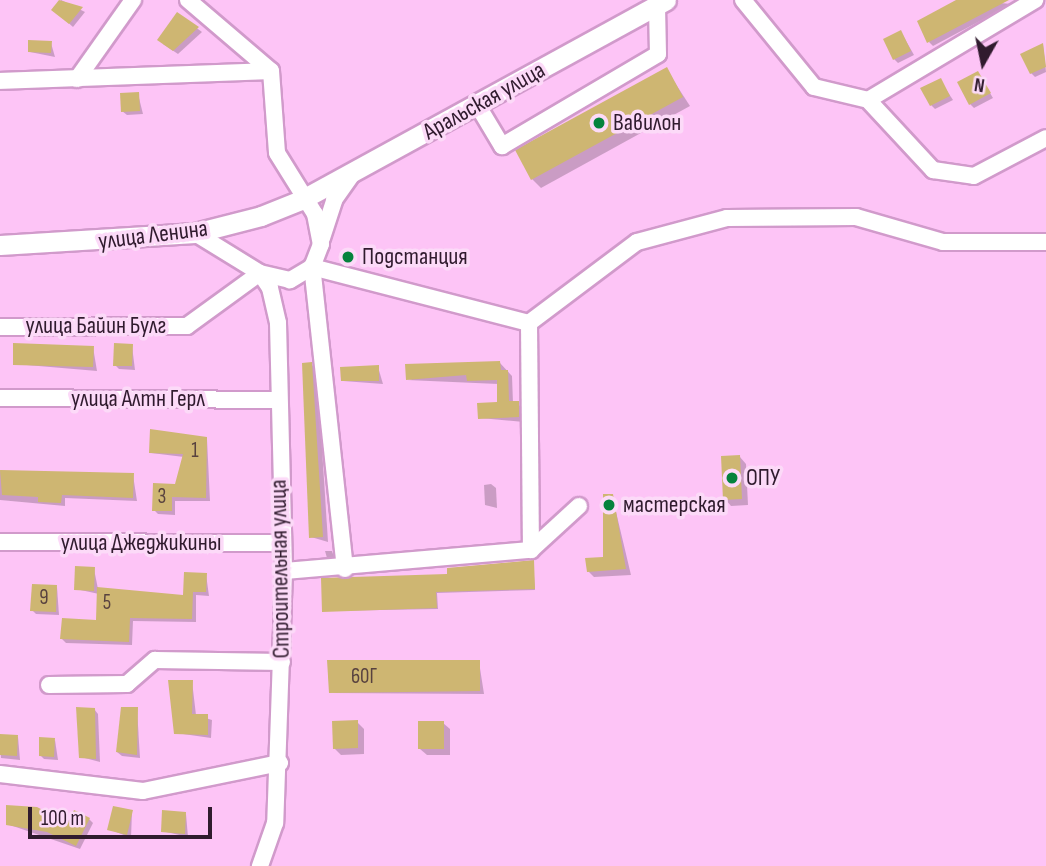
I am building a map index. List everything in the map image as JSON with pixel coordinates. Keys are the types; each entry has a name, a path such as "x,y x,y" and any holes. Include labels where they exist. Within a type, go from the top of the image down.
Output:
{"main road":[{"name":"Аральская улица","path":"301,200 478,106 661,3"},
{"name":"улица Ленина","path":"0,246 195,233 301,200"}],"street":[{"path":"77,79 133,0"},
{"path":"188,0 271,71 277,153 301,200 315,214 321,244"},
{"path":"743,0 814,87 868,100 933,170 974,176 1046,138"},
{"path":"868,100 1035,0"},
{"path":"478,106 502,146 658,54 661,3"},
{"path":"0,81 271,71"},
{"path":"278,323 283,300 307,272 321,244 334,200 353,172"},
{"path":"529,323 636,242 727,218 856,217 943,242 1046,242"},
{"path":"232,256 227,245 233,223"},
{"path":"195,233 260,273 307,272 529,323"},
{"path":"307,272 345,569"},
{"name":"Строительная улица","path":"260,273 278,323 276,400 284,571 280,763 275,823 260,866"},
{"name":"улица Байин Булг","path":"0,327 187,326 260,273"},
{"path":"529,323 531,550"},
{"name":"улица Алтн Герл","path":"0,398 276,400"},
{"path":"284,571 345,569 531,550 579,506"},
{"name":"улица Джеджикины","path":"0,542 283,543"},
{"path":"49,685 127,684 155,660 282,662"},
{"path":"0,774 143,792 280,763"}],"building":[{"path":"59,0 83,7 69,24 51,10"},
{"path":"956,0 1009,0 927,43 917,21"},
{"path":"177,12 199,27 173,51 157,40"},
{"path":"901,30 911,51 893,60 883,39"},
{"path":"28,40 52,41 51,53 28,52"},
{"path":"1043,43 1046,67 1030,74 1020,54"},
{"name":"Вавилон","path":"667,67 683,97 531,180 515,150"},
{"path":"978,71 991,93 969,105 957,82"},
{"path":"941,78 950,96 930,106 920,88"},
{"path":"139,92 140,111 121,112 120,93"},
{"path":"13,343 94,346 93,367 13,365"},
{"path":"114,343 133,344 132,366 113,366"},
{"path":"500,361 501,370 508,370 509,401 519,401 519,417 478,419 477,403 497,402 497,380 467,381 466,375 406,380 405,364"},
{"path":"312,362 323,537 309,538 302,363"},
{"path":"379,365 379,381 341,381 340,367"},
{"path":"150,429 207,437 206,498 172,497 172,511 152,511 153,483 175,484 183,454 149,453"},
{"name":"ОПУ","path":"740,455 742,499 723,500 721,456"},
{"path":"0,470 134,473 133,498 62,495 61,503 38,502 38,497 2,495"},
{"path":"603,494 613,494 626,569 587,572 585,558 603,557"},
{"path":"534,560 535,589 436,592 437,608 322,612 321,578 447,574 447,568"},
{"path":"75,566 95,567 94,591 74,590"},
{"path":"184,572 207,573 206,592 193,592 192,619 130,618 129,642 60,639 62,618 96,620 97,587 183,595"},
{"path":"32,584 57,585 56,612 30,611"},
{"path":"327,660 480,660 480,691 329,693"},
{"path":"168,680 193,680 192,714 208,714 208,735 174,734"},
{"path":"76,707 95,708 96,759 79,758"},
{"path":"121,707 138,707 137,755 116,752"},
{"path":"358,720 358,748 333,749 332,721"},
{"path":"418,721 444,721 444,749 418,749"},
{"path":"0,734 18,735 17,756 0,755"},
{"path":"39,737 55,738 54,757 39,756"},
{"path":"6,805 37,807 68,823 74,810 90,818 76,846 47,832 6,825"},
{"path":"113,806 133,810 127,835 107,830"},
{"path":"162,810 186,812 185,834 161,832"}],"place":[{"name":"Вавилон","path":"599,123"},
{"name":"Подстанция","path":"348,257"},
{"name":"ОПУ","path":"732,478"},
{"name":"мастерская","path":"609,505"}]}
